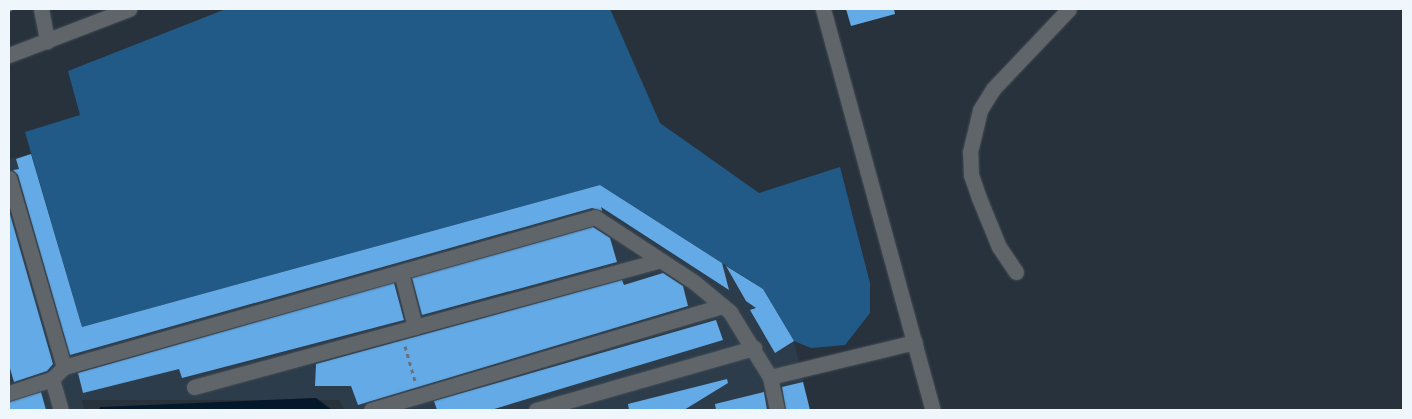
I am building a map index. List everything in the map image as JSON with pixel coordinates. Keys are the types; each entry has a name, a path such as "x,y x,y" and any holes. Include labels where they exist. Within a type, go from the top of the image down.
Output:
{"street":[{"path":"41,9 47,40"},
{"path":"9,55 129,9"},
{"path":"823,9 933,410"},
{"path":"1016,272 999,247 979,198 971,175 970,152 980,110 993,89 1069,9"},
{"path":"9,178 64,367"},
{"path":"9,393 52,379 64,367 594,217 660,260 723,306 754,348 770,377 777,410"},
{"path":"194,387 660,260"},
{"path":"401,272 408,329"},
{"path":"371,410 723,306"},
{"path":"770,377 915,342"},
{"path":"536,410 754,348"},
{"path":"52,379 61,410"}],"path":[{"path":"408,329 419,396"}],"shaded area":[{"path":"226,9 610,9 660,123 759,193 840,167 870,283 870,313 845,345 811,348 794,341 763,289 600,185 82,327 25,132 80,115 68,71"},
{"path":"31,154 82,327 600,185 763,289 794,341 810,410 345,410 339,400 82,400 84,410 9,410 9,159"},
{"path":"316,398 332,410 99,410 100,407"}],"building":[{"path":"846,9 894,9 895,14 851,26"},
{"path":"31,154 82,327 600,185 722,263 729,290 601,207 602,211 592,208 70,355 18,175 13,170 19,169 16,159"},
{"path":"9,211 53,364 47,371 14,382 9,365"},
{"path":"593,227 610,238 617,262 422,315 412,278"},
{"path":"726,266 763,289 794,341 775,353 750,310 756,308 746,301"},
{"path":"663,273 683,286 688,306 358,405 351,386 315,386 316,364 622,280 624,285"},
{"path":"394,283 404,320 182,378 179,369 83,393 78,373"},
{"path":"716,320 723,340 491,410 437,410 434,401"},
{"path":"727,379 728,383 684,410 629,410 628,404"},
{"path":"803,382 810,410 786,410 782,387"},
{"path":"41,392 46,410 9,410 9,402"},
{"path":"764,392 767,410 716,410 715,404"}]}
